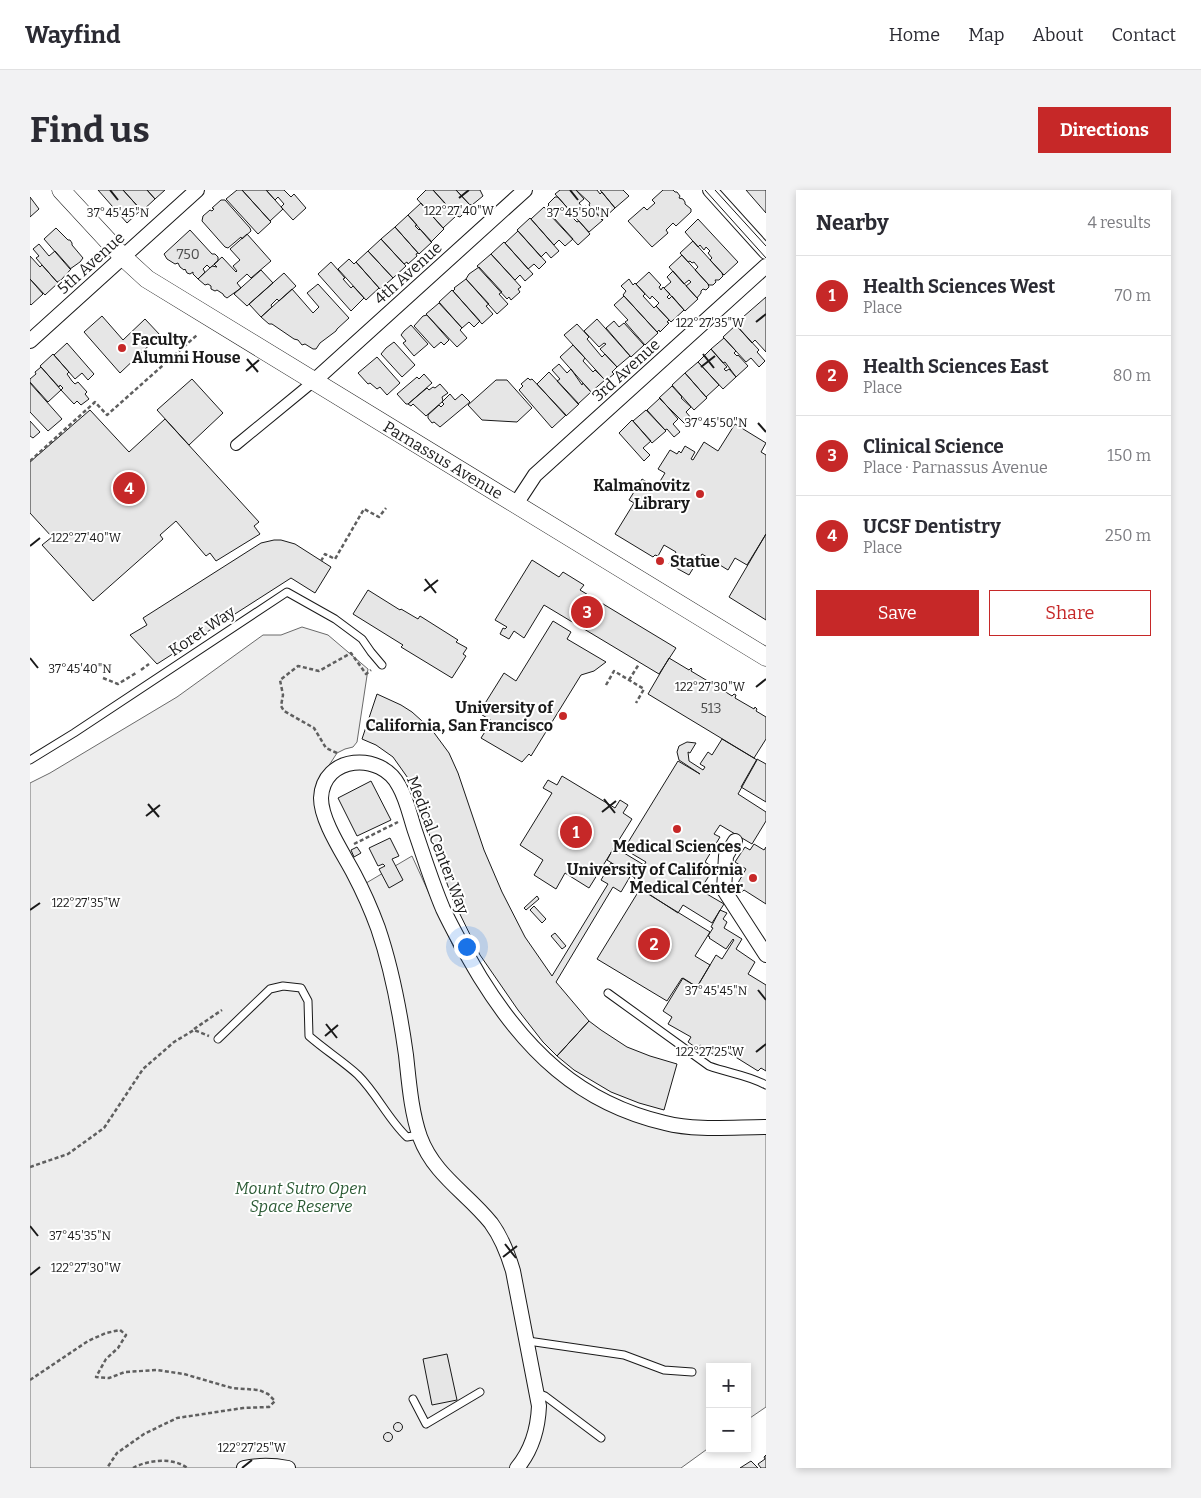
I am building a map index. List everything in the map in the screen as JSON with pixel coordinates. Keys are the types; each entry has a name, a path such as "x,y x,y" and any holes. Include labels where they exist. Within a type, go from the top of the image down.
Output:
{"street":[{"name":"Parnassus Avenue","path":"62,190 123,258 147,279 766,657"},
{"name":"5th Avenue","path":"30,341 197,190"},
{"name":"4th Avenue","path":"314,381 525,190"},
{"path":"710,190 766,252"},
{"name":"3rd Avenue","path":"516,504 535,475 766,266"},
{"path":"236,445 314,381"},
{"path":"352,763 337,769 331,775 321,795 325,817 371,910 386,954 398,1007 413,1109 419,1135 430,1159 438,1170 489,1222 503,1243 514,1272 538,1392 539,1406 537,1428 528,1452 517,1468"},
{"name":"Medical Center Way","path":"352,763 373,763 389,772 400,786 427,868 443,908 471,962 514,1026 557,1071 576,1086 600,1099 631,1113 667,1124 766,1128"},
{"path":"735,842 726,856 724,890 766,955"},
{"path":"244,1468 263,1466 288,1468"}],"lane":[{"name":"Koret Way","path":"30,760 287,592 335,619 362,639 382,665"},
{"path":"218,1039 270,989 283,986 300,988 308,1002 309,1036 324,1050 358,1075 398,1129 407,1137 419,1135"},
{"path":"608,992 709,1066 766,1084"},
{"path":"528,1340 624,1355 664,1370 692,1372"},
{"path":"413,1399 426,1424 480,1392"},
{"path":"538,1392 601,1438"}],"path":[{"path":"30,461 95,402 106,415 197,335"},
{"path":"321,561 325,554 335,559 364,509 379,517 386,508"},
{"path":"352,763 336,752 326,748 314,728 284,711 281,706 283,695 280,680 298,666 319,671 352,653 361,667"},
{"path":"141,670 149,664"},
{"path":"629,680 639,664"},
{"path":"606,685 614,671 644,689 636,703"},
{"path":"103,678 118,684 136,673"},
{"path":"341,850 410,816"},
{"path":"30,1167 68,1154 104,1128 144,1069 174,1042 222,1010"},
{"path":"194,1030 218,1039"},
{"path":"30,1380 88,1341 106,1333 120,1330 126,1335 118,1348 106,1359 96,1378 109,1378 125,1372 157,1370 184,1374 232,1388 259,1390 275,1400 269,1407 220,1411 177,1418 144,1434 117,1453 107,1468"},
{"path":"133,1468 155,1461 164,1461 186,1468"}],"green space":[{"name":"Mount Sutro Open Space Reserve","path":"302,627 328,635 368,669 357,742 353,747 337,753 326,770 315,798 356,889 412,856 454,948 523,1044 547,1071 591,1099 642,1124 688,1133 766,1132 766,1407 751,1417 751,1363 706,1363 706,1450 681,1468 30,1468 30,783 177,697 263,635 281,635"}],"building":[{"path":"98,190 123,190 141,210 127,223"},
{"path":"123,190 147,190 155,199 142,211"},
{"path":"147,190 165,190 155,199"},
{"path":"237,190 242,190 271,222 258,234 226,199"},
{"path":"242,190 266,190 283,209 270,221"},
{"path":"284,190 291,197 294,194 306,208 293,220 281,207 284,204 278,197 275,200 267,191"},
{"path":"426,190 433,190 456,216 443,228 417,199"},
{"path":"433,190 456,190 470,205 470,208 467,211 464,210 460,217 457,216"},
{"path":"456,190 480,190 483,196 470,205"},
{"path":"560,190 576,190 584,199 579,203 583,208 586,206 589,209 591,207 603,220 589,232 575,217 577,212 575,210 572,213 555,194"},
{"path":"576,190 597,190 600,194 602,192 615,208 602,220 589,205 590,203"},
{"path":"600,190 623,190 629,196 615,208"},
{"path":"663,190 677,192 680,196 679,198 683,199 685,204 691,209 691,212 676,226 673,223 666,230 668,233 652,247 628,221 644,207 647,210 655,203 652,200"},
{"path":"746,190 766,190 766,213"},
{"path":"30,197 39,209 30,217"},
{"path":"555,197 558,197 571,212 569,214 577,222 579,221 590,234 578,245 550,215 552,212 547,207"},
{"path":"221,200 225,200 251,231 228,248 202,221 203,216 210,210 212,211 214,209 212,208"},
{"path":"421,203 444,229 431,242 408,215"},
{"path":"544,207 573,239 565,246 559,240 554,245 531,219"},
{"path":"408,215 417,225 415,226 432,242 419,254 395,227"},
{"path":"530,218 559,251 551,258 546,252 541,257 517,230"},
{"path":"698,219 738,262 724,275 710,260 712,258 708,253 710,251 706,247 704,250 700,245 698,247 685,232"},
{"path":"395,227 418,253 408,264 407,262 404,264 381,239"},
{"path":"56,228 70,240 83,258 70,269 44,239"},
{"path":"190,230 212,254 218,257 218,261 210,268 207,265 203,269 205,272 198,279 193,272 187,273 178,263 175,264 167,259 164,254"},
{"path":"518,231 546,262 539,269 534,264 528,269 505,243"},
{"path":"247,234 271,261 251,278 247,274 237,283 241,288 227,298 198,279 212,266 217,267 214,264 222,257 236,272 233,266 240,260 230,249"},
{"path":"381,239 406,266 393,278 368,251"},
{"path":"693,241 722,273 723,276 719,280 715,280 716,282 713,285 709,285 695,270 698,267 694,262 688,262 680,253"},
{"path":"504,242 533,274 525,281 520,275 515,280 491,254"},
{"path":"39,244 49,256 55,251 71,269 61,280 57,282 36,258 39,256 33,249"},
{"path":"368,251 393,278 380,289 356,262"},
{"path":"491,254 521,287 518,289 520,292 511,300 509,297 507,299 477,266"},
{"path":"682,255 708,284 709,287 706,290 703,289 697,298 686,286 691,282 689,280 684,284 669,267"},
{"path":"30,256 40,267 42,265 58,283 45,295 30,279"},
{"path":"349,259 354,264 356,262 379,288 366,300 338,269"},
{"path":"331,262 351,288 353,286 364,298 351,311 318,274"},
{"path":"479,267 502,292 499,294 508,304 497,314 466,279 469,274"},
{"path":"261,270 273,283 247,306 234,294"},
{"path":"673,271 698,299 685,311 664,288 671,282 667,277"},
{"path":"649,272 661,285 659,287 661,290 663,287 670,294 667,297 669,299 672,296 684,310 671,322 656,306 659,303 652,296 650,299 636,284"},
{"path":"284,273 296,286 279,301 277,299 271,305 272,307 261,317 249,304"},
{"path":"30,279 43,294 31,305 30,304"},
{"path":"466,279 489,304 486,306 493,314 482,324 453,291 454,288"},
{"path":"629,279 633,285 635,283 645,294 643,296 654,308 656,306 669,320 667,322 669,323 660,332 659,330 657,332 623,295 626,291 621,286"},
{"path":"318,284 349,318 320,343 316,349 305,344 302,345 298,340 269,324 261,317 292,289 313,313 319,307 307,293"},
{"path":"452,290 480,321 474,327 469,322 462,328 439,302"},
{"path":"624,296 658,333 645,345 625,322 628,320 614,305"},
{"path":"766,297 766,352 755,340 752,343 735,324"},
{"path":"439,303 462,328 460,330 467,338 457,347 426,314"},
{"path":"427,315 449,340 444,345 441,342 434,348 414,326 423,316"},
{"name":"Faculty Alumni House","path":"102,316 123,340 145,319 160,335 120,373 84,332"},
{"path":"597,319 630,356 617,367 600,349 606,344 604,343 599,347 584,331"},
{"path":"614,321 619,327 624,323 644,345 631,357 606,328"},
{"path":"577,324 589,337 587,339 602,357 605,354 617,367 612,372 614,374 609,378 604,379 564,335"},
{"path":"411,325 428,344 414,356 403,343 406,341 401,335"},
{"path":"736,325 759,350 757,352 765,361 759,367 751,358 746,362 723,337"},
{"path":"724,338 736,351 734,353 748,366 736,377 725,362 723,363 711,349"},
{"path":"394,342 415,365 402,377 381,354"},
{"path":"67,343 94,374 88,380 82,373 75,379 54,355"},
{"path":"573,345 585,358 583,361 593,372 595,370 605,380 591,392 560,357"},
{"path":"711,349 727,367 724,369 726,371 729,369 736,377 723,389 698,362"},
{"path":"53,354 69,372 67,374 72,381 75,384 78,382 87,392 85,394 89,399 81,405 77,401 74,404 61,390 63,388 60,385 59,387 40,366"},
{"path":"377,357 400,383 387,395 380,387 377,389 370,383 368,384 358,373"},
{"path":"698,362 719,385 706,397 685,373"},
{"path":"559,364 567,373 571,369 582,385 583,383 591,392 578,404 557,381 560,379 552,370"},
{"path":"41,367 61,390 48,402 30,382 30,379 36,374 35,372"},
{"path":"549,372 579,404 566,416 537,384"},
{"path":"685,373 707,398 694,410 672,385"},
{"path":"424,374 432,383 406,404 397,394 417,377 419,379"},
{"path":"528,378 532,379 566,415 552,428 519,390 523,386 521,384"},
{"path":"192,379 223,413 189,445 157,410"},
{"path":"496,380 507,380 532,408 517,422 482,420 468,405"},
{"path":"30,383 62,419 48,431 30,412"},
{"path":"440,384 448,393 442,397 443,401 426,416 413,404 411,406 408,404 427,388 429,390"},
{"path":"672,386 691,407 686,412 692,419 686,425 659,398"},
{"path":"450,394 455,400 462,394 470,402 440,427 434,422 432,423 428,415 439,405 441,407 444,404 442,402"},
{"path":"660,398 678,419 673,424 680,432 674,437 647,410"},
{"path":"90,410 129,452 165,419 259,522 254,526 260,534 216,561 210,553 206,556 176,521 160,535 163,539 93,601 42,545 52,537 30,513 30,462"},
{"path":"646,410 666,431 652,443 633,421"},
{"path":"632,420 651,441 643,448 650,455 644,461 619,433"},
{"path":"30,421 40,432 33,438 30,436"},
{"name":"Kalmanovitz Library","path":"735,424 766,443 761,452 766,455 766,534 747,565 735,558 728,570 702,554 689,575 669,564 676,552 664,545 658,556 655,555 653,557 615,534 634,503 629,500 642,479 656,488 665,473 658,469 670,450 677,454 679,451 681,453 685,446 695,452 691,459 693,460 704,442 718,451"},
{"path":"766,534 766,620 729,597"},
{"path":"274,540 295,544 331,567 315,593 291,578 157,664 130,635 147,625 143,618 261,543"},
{"path":"532,560 559,577 563,572 584,585 580,590 676,648 659,674 544,605 524,638 514,631 509,639 500,634 503,628 507,627 495,620"},
{"path":"368,590 418,619 420,616 458,640 456,642 467,648 463,654 466,656 452,678 401,647 403,645 353,614"},
{"path":"553,621 571,632 567,639 606,662 594,671 581,675 531,756 529,754 522,762 481,738 492,721 479,713 504,673 516,681"},
{"path":"669,658 689,670 691,668 691,671 711,683 712,681 714,682 713,684 732,696 736,695 735,698 754,709 755,707 756,711 766,717 766,739 754,758 648,694"},
{"path":"377,694 412,712 432,730 449,753 458,773 484,850 502,892 525,937 552,976 608,884 601,880 611,863 631,875 621,892 613,887 556,982 589,1021 557,1056 543,1042 518,1010 480,955 453,900 410,781 393,757 376,745 362,739"},
{"name":"Medical Sciences","path":"722,739 757,760 738,794 766,812 766,821 752,844 720,825 714,834 720,837 705,862 714,868 700,890 724,904 712,923 683,905 678,913 632,883 635,878 607,860 614,847 644,865 646,862 624,849 678,761 700,774 679,760 677,752 679,746 687,742 696,743 690,753 688,752 689,761 703,770 705,767 700,764 708,752 712,755"},
{"path":"757,759 766,764 766,802 741,787"},
{"path":"562,776 615,808 620,800 628,805 623,813 632,819 589,888 565,873 556,889 534,875 543,860 520,845 552,793 543,788 548,780 557,785"},
{"path":"371,781 391,820 357,836 338,798"},
{"path":"390,838 399,856 392,859 403,880 389,888 379,869 385,866 383,864 378,866 369,848"},
{"name":"University of California Medical Center","path":"754,844 764,850 766,847 766,904 744,890 742,892 735,888 746,869 735,862 745,847 750,850"},
{"path":"357,847 361,853 354,857 351,850"},
{"path":"640,889 710,932 695,956 710,965 697,987 682,978 667,1001 597,959"},
{"path":"537,896 539,899 526,910 524,908"},
{"path":"534,906 546,919 542,923 530,910"},
{"path":"720,910 727,913 723,919 727,922 724,928 742,939 736,949 755,962 748,974 766,985 766,1071 761,1068 758,1071 721,1048 717,1057 700,1045 698,1049 688,1042 691,1037 668,1024 672,1017 663,1011 683,978 697,987 716,955 722,959 734,940 726,949 708,936"},
{"path":"555,933 566,946 562,949 551,936"},
{"path":"589,1021 627,1047 677,1064 664,1110 611,1092 574,1070 557,1056"},
{"path":"447,1354 457,1400 432,1405 423,1359"},
{"path":"398,1423 402,1427 398,1431 394,1427"},
{"path":"388,1433 392,1437 388,1441 384,1437"},
{"path":"766,1455 766,1468 761,1468 758,1464 765,1459"},
{"path":"751,1461 758,1468 740,1468"}],"tram line":[{"path":"705,190 766,258"},
{"path":"715,190 766,246"}],"place":[{"name":"Faculty Alumni House","path":"122,348"},
{"name":"UCSF Dentistry","path":"129,488"},
{"name":"Kalmanovitz Library","path":"700,494"},
{"name":"Statue","path":"660,561"},
{"name":"Clinical Science","path":"587,612"},
{"name":"University of California, San Francisco","path":"563,716"},
{"name":"Medical Sciences","path":"677,829"},
{"name":"Health Sciences West","path":"576,832"},
{"name":"University of California Medical Center","path":"753,878"},
{"name":"Health Sciences East","path":"654,944"}]}
